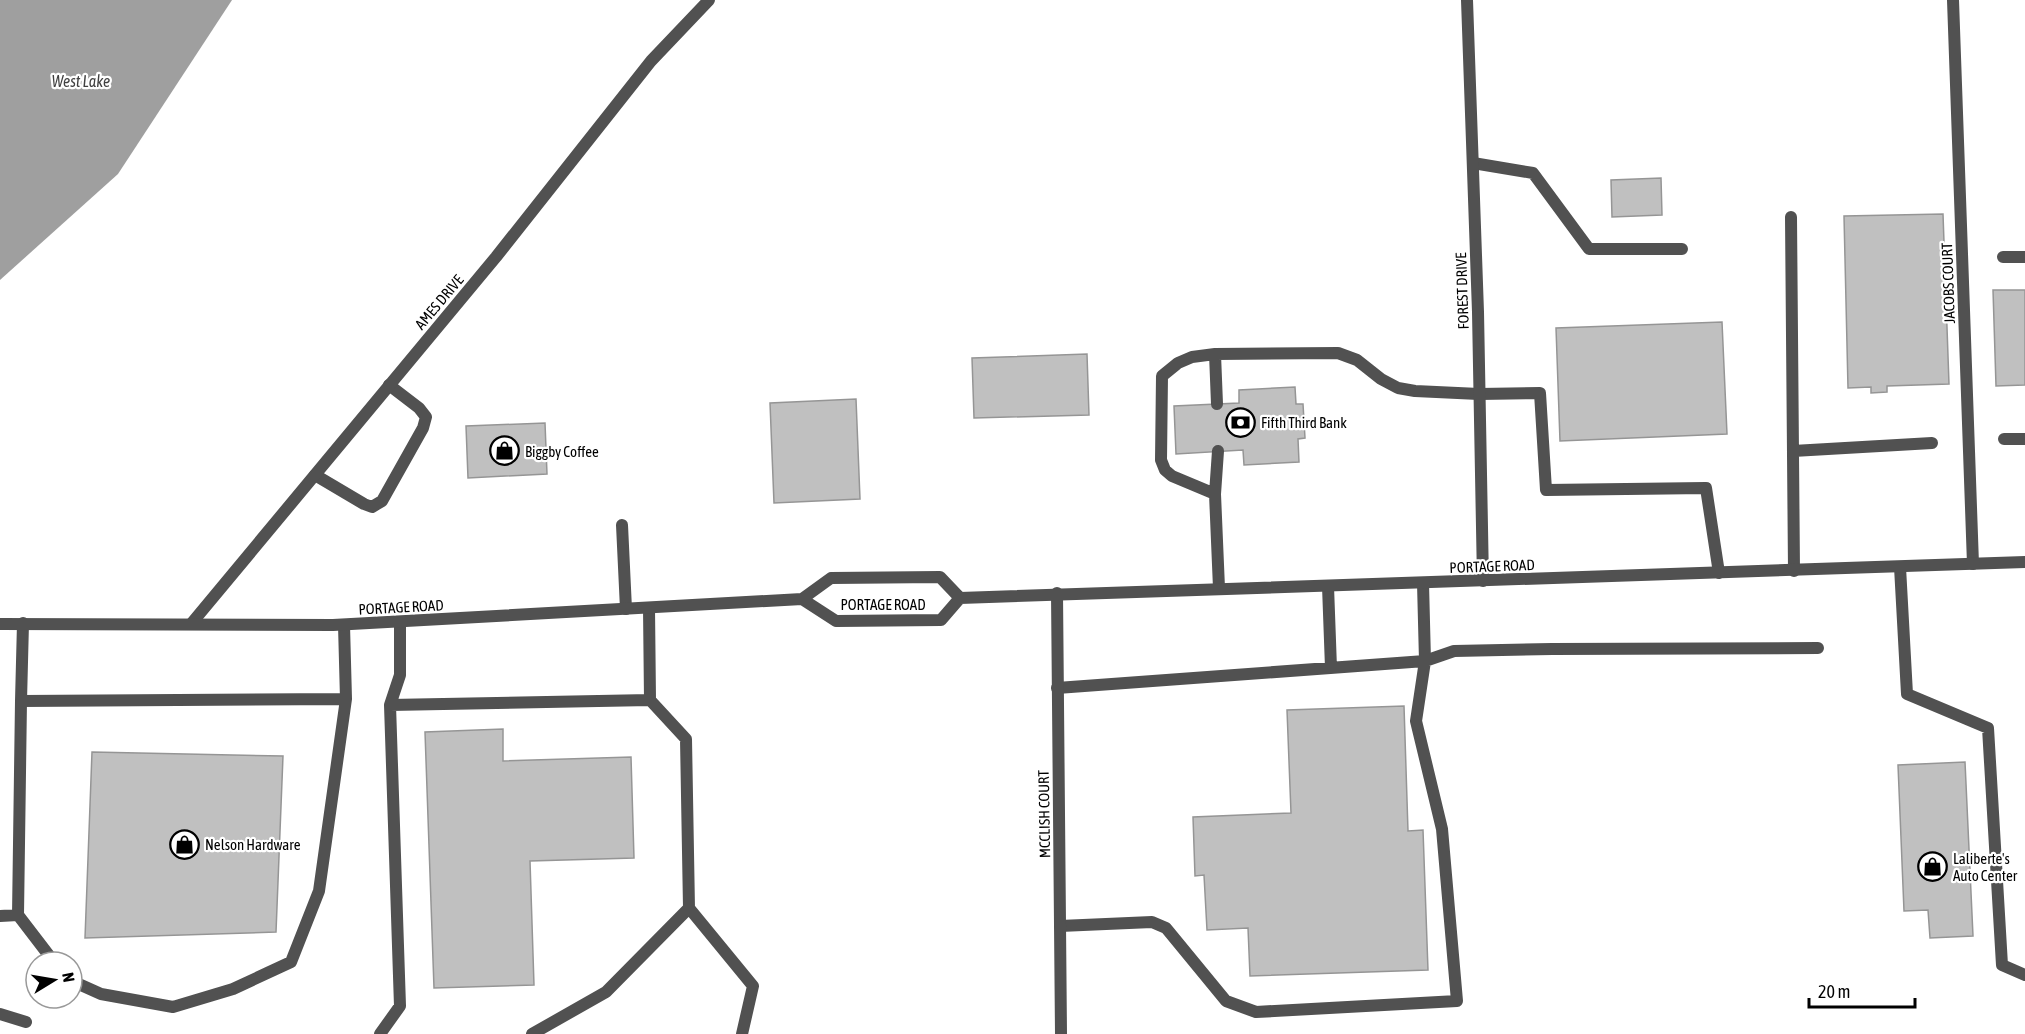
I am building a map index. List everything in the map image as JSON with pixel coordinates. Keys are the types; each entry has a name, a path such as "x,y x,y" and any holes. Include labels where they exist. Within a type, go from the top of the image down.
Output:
{"street":[{"name":"AMES DRIVE","path":"191,624 496,257 651,61 709,0"},
{"name":"FOREST DRIVE","path":"1467,0 1483,581"},
{"name":"JACOBS COURT","path":"1953,0 1973,564"},
{"path":"1473,163 1533,173 1589,249 1682,249"},
{"path":"1791,217 1794,571"},
{"path":"2003,258 2025,257"},
{"path":"1215,494 1172,476 1165,470 1161,460 1162,376 1178,363 1192,357 1215,354 1338,353 1357,360 1381,379 1398,388 1415,392 1540,393 1546,490 1706,488 1719,573"},
{"path":"1215,354 1217,404"},
{"path":"315,475 364,504 372,507 382,501 423,428 426,417 419,408 389,385"},
{"path":"2004,439 2025,439"},
{"path":"1793,451 1932,443"},
{"path":"1218,451 1215,494 1219,588"},
{"path":"622,525 626,609"},
{"name":"PORTAGE ROAD","path":"802,599 836,621 941,620 960,598 2025,562"},
{"path":"1900,567 1907,694 1988,728 2002,965 2025,975"},
{"name":"PORTAGE ROAD","path":"0,624 344,625 400,622 802,599 831,578 940,577 960,598"},
{"path":"1060,926 1152,922 1166,928 1226,1001 1256,1012 1457,1001 1442,829 1416,721 1425,661 1424,583"},
{"path":"1328,586 1331,668"},
{"name":"MCCLISH COURT","path":"1057,593 1061,1034"},
{"path":"649,608 650,700 686,739 689,908 753,986 742,1034"},
{"path":"380,1034 400,1006 390,705 400,675 400,622"},
{"path":"23,624 18,915 45,950"},
{"path":"84,986 101,994 173,1006 233,989 291,962 319,891 346,699 344,625"},
{"path":"1058,688 1425,661 1454,651 1818,648"},
{"path":"21,700 346,699"},
{"path":"390,705 650,700"},
{"path":"532,1034 606,992 689,908"},
{"path":"0,916 18,915"},
{"path":"0,1014 26,1022"}],"water":[{"name":"West Lake","path":"0,0 232,0 118,174 0,280"}],"building":[{"path":"1661,178 1662,215 1612,217 1611,180"},
{"path":"1943,214 1949,384 1887,386 1887,392 1871,393 1871,387 1848,388 1844,216"},
{"path":"1993,290 2025,290 2025,385 1996,386"},
{"path":"1722,322 1727,434 1560,441 1556,328"},
{"path":"1087,354 1089,415 974,418 972,358"},
{"name":"Fifth Third Bank","path":"1295,387 1296,404 1303,404 1305,438 1298,439 1299,462 1244,465 1243,450 1176,454 1174,406 1239,403 1239,390"},
{"path":"856,399 860,499 774,503 770,403"},
{"path":"545,423 547,474 468,478 466,426"},
{"path":"1404,706 1408,831 1423,830 1428,970 1250,976 1248,928 1207,930 1204,875 1195,876 1193,817 1291,813 1287,710"},
{"path":"503,729 503,761 631,757 634,858 530,861 534,985 434,988 425,732"},
{"name":"Nelson Hardware","path":"92,752 283,756 276,932 85,938"},
{"path":"1965,762 1973,936 1930,938 1928,910 1904,911 1898,765"}],"place":[{"name":"Fifth Third Bank","path":"1240,422"},
{"name":"Biggby Coffee","path":"504,451"},
{"name":"Nelson Hardware","path":"184,844"},
{"name":"Laliberte's Auto Center","path":"1932,867"}]}
